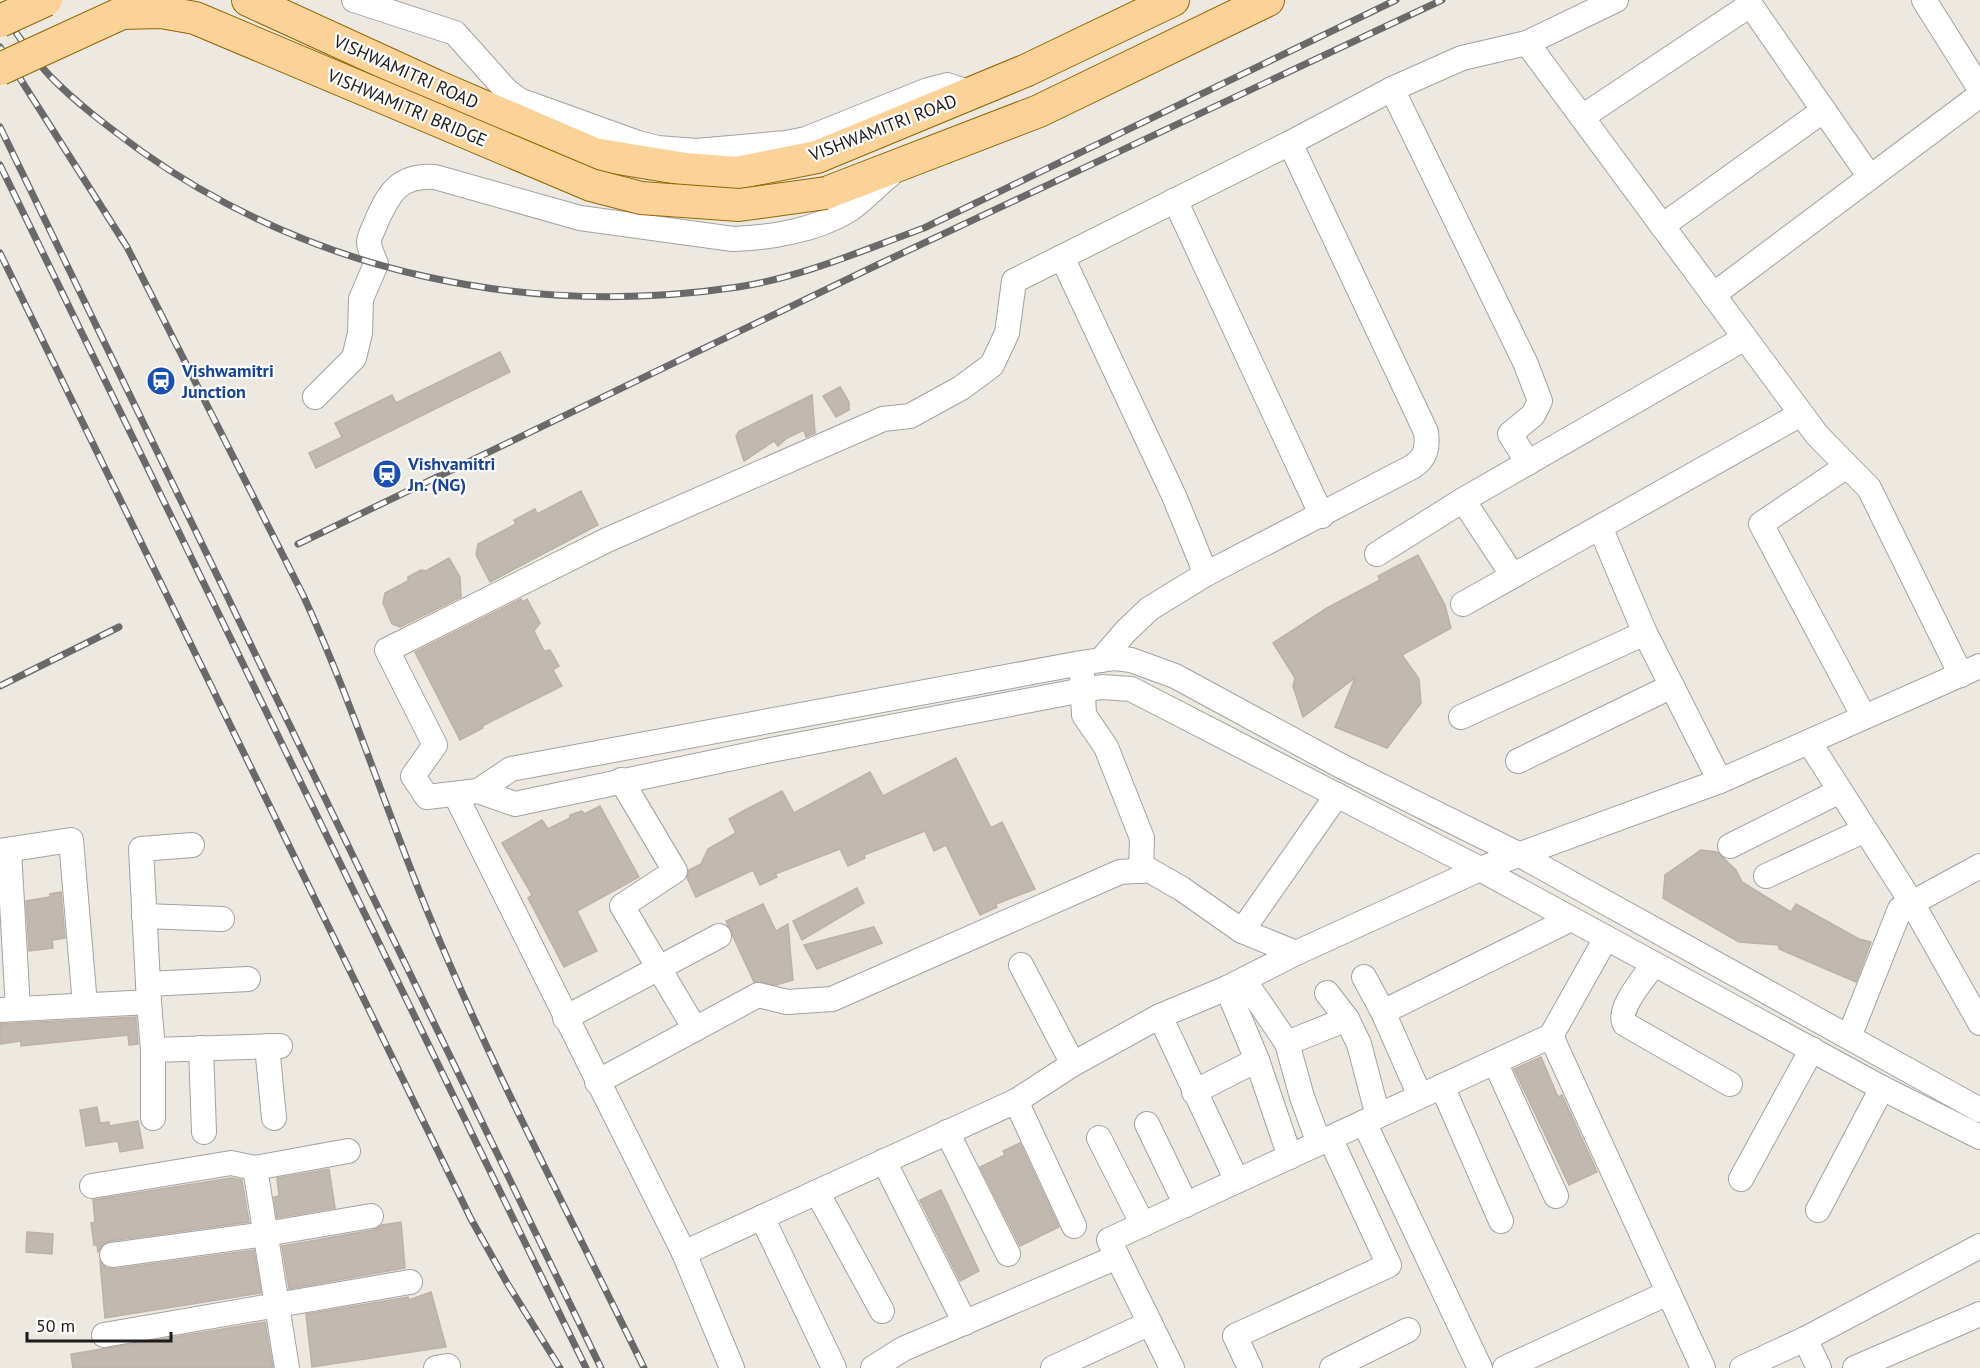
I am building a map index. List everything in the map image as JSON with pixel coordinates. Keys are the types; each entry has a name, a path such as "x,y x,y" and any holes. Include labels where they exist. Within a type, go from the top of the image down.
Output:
{"main road":[{"path":"0,21 46,0"},
{"name":"VISHWAMITRI ROAD","path":"248,0 425,81 594,154 684,169 736,173 818,156 1027,70 1173,0"},
{"path":"904,163 1039,111 1268,0"},
{"name":"VISHWAMITRI BRIDGE","path":"0,69 122,13 161,12 195,18 591,185 641,198 739,205 826,193 904,163"}],"street":[{"path":"354,0 455,33 506,90 519,100 553,114 658,148 696,151 786,143 806,139 928,90 947,85 971,93"},
{"path":"1617,0 1527,43 1462,58 1392,89 1290,143 1014,281 1007,333 992,365 961,388 910,416 883,419 607,540 387,650 435,745 413,776 427,797 467,792 511,769 1091,662 1131,660 1175,676 1341,766 1520,855 1980,1110"},
{"path":"1924,0 1980,89"},
{"path":"1582,117 1749,2 1870,177"},
{"path":"684,1253 1016,1101 1073,1064 1160,1016 1236,984 1296,953 1480,869 1720,781 1970,670 1869,488 1817,435 1527,43"},
{"path":"1392,89 1525,362 1540,401 1533,415 1510,434 1528,463"},
{"path":"1713,295 1980,94"},
{"path":"1662,226 1824,110"},
{"path":"1141,871 1142,838 1106,747 1084,715 1083,690 1091,662 1149,609 1206,573 1322,516 1412,467 1425,455 1428,445 1426,432 1290,143"},
{"path":"315,397 354,358 360,333 360,299 376,264 369,241 387,197 396,187 408,181 421,176 435,177 580,218 733,239 757,238 784,232 813,224 848,210 904,163"},
{"path":"1175,200 1322,516"},
{"path":"1062,257 1174,496 1206,573"},
{"path":"1377,554 1463,500 1744,338"},
{"path":"1463,604 1801,414"},
{"path":"1847,466 1761,524 1864,717"},
{"path":"1463,500 1513,576"},
{"path":"1600,527 1645,633 1720,781"},
{"path":"1461,717 1645,633"},
{"path":"1518,761 1672,686"},
{"path":"467,792 515,804 621,780 1083,690 1116,687 1144,694 1480,869 1569,920 1882,1088 1980,1137"},
{"path":"1809,742 1912,903 1980,1023"},
{"path":"621,780 675,871 622,906 695,1029"},
{"path":"467,792 565,1018 684,1253 732,1368"},
{"path":"1730,846 1840,792"},
{"path":"1242,931 1337,795"},
{"path":"1766,876 1865,830"},
{"path":"85,1005 71,840 4,850 9,1010 85,1005 148,993 248,979"},
{"path":"153,1118 153,1050 141,849 192,845"},
{"path":"1849,1037 1900,909 1980,866"},
{"path":"597,1082 758,995 787,1002 832,999 1120,872 1149,870 1182,889 1242,931 1296,953"},
{"path":"144,916 222,919"},
{"path":"1383,1012 1569,920"},
{"path":"565,1018 719,936"},
{"path":"1172,1368 1109,1240 1551,1036 1606,938"},
{"path":"1654,964 1623,1010 1624,1024 1730,1084"},
{"path":"1021,965 1073,1064"},
{"path":"1364,977 1383,1012 1420,1096"},
{"path":"1236,984 1287,1043 1325,1141 1389,1265 1235,1336 1250,1368"},
{"path":"1236,984 1257,1060 1290,1156"},
{"path":"1327,993 1347,1019 1359,1044 1371,1119 1480,1368"},
{"path":"1160,1016 1237,1181"},
{"path":"1287,1043 1347,1019"},
{"path":"1551,1036 1703,1368"},
{"path":"153,1050 273,1046 274,1118"},
{"path":"201,1048 204,1132"},
{"path":"1741,1179 1812,1049"},
{"path":"1194,1092 1257,1060"},
{"path":"1495,1062 1556,1196"},
{"path":"1442,1086 1501,1221"},
{"path":"1818,1210 1882,1088"},
{"path":"1016,1101 1074,1226"},
{"path":"1147,1124 1186,1205"},
{"path":"947,1132 1008,1254"},
{"path":"1099,1138 1143,1225"},
{"path":"92,1185 231,1163 255,1168 348,1151"},
{"path":"884,1161 965,1323"},
{"path":"255,1168 287,1368"},
{"path":"817,1192 882,1311"},
{"path":"112,1255 266,1234 371,1216"},
{"path":"762,1217 834,1368"},
{"path":"1742,1368 1805,1339 1980,1246"},
{"path":"873,1368 903,1349 1117,1257"},
{"path":"104,1335 410,1282"},
{"path":"1505,1368 1668,1293"},
{"path":"1855,1368 1902,1359 1978,1319"},
{"path":"1053,1368 1150,1323"},
{"path":"1332,1368 1408,1330"},
{"path":"1805,1339 1819,1368"}],"building":[{"path":"500,352 510,372 316,468 309,453 342,437 335,423 392,395 396,403"},
{"path":"840,387 849,402 849,410 836,417 823,396"},
{"path":"812,395 815,433 806,437 804,430 787,438 778,446 774,441 744,461 736,436 739,431"},
{"path":"581,491 598,525 490,582 476,555 478,544 516,524 514,520 535,509 537,514"},
{"path":"1418,555 1445,605 1451,628 1402,655 1419,679 1421,703 1387,748 1335,727 1355,678 1303,717 1293,686 1295,678 1273,643 1327,608 1380,580 1378,576"},
{"path":"449,558 460,577 461,597 400,627 392,624 383,603 385,593 408,581 408,577 421,570 426,571"},
{"path":"521,599 523,602 527,599 540,623 534,631 544,651 550,650 559,666 553,670 562,686 482,726 483,728 460,740 415,652"},
{"path":"956,758 991,828 1002,822 1035,889 996,904 997,907 980,915 946,845 934,851 925,831 864,855 865,858 848,866 840,849 775,874 777,877 760,885 753,870 696,897 687,878 689,870 701,864 708,849 736,833 729,819 745,810 782,791 794,813 870,772 883,796"},
{"path":"600,806 639,877 577,911 597,951 564,967 528,898 532,895 502,843 542,820 548,829 570,818 570,815 582,811 584,814"},
{"path":"1701,850 1717,852 1736,870 1742,882 1791,912 1796,904 1859,939 1871,942 1856,982 1779,949 1779,945 1739,942 1663,898 1665,875"},
{"path":"857,888 864,903 802,940 793,921"},
{"path":"61,892 65,938 52,940 53,948 29,951 26,901 50,897 50,894"},
{"path":"763,904 776,931 788,924 790,947 788,949 790,948 793,980 776,985 754,982 726,921"},
{"path":"874,927 882,943 817,969 804,945"},
{"path":"136,1017 138,1044 129,1045 128,1035 21,1046 21,1041 0,1044 0,1024"},
{"path":"1541,1057 1558,1097 1562,1095 1597,1172 1569,1185 1514,1069"},
{"path":"97,1107 100,1123 109,1122 109,1126 138,1121 143,1148 120,1152 118,1141 86,1146 80,1110"},
{"path":"1020,1143 1059,1227 1020,1246 980,1167 1005,1155 1003,1151"},
{"path":"329,1169 335,1208 277,1218 274,1197 279,1196 277,1178"},
{"path":"231,1178 242,1180 249,1222 110,1241 103,1244 98,1252 97,1245 94,1245 91,1223 95,1222 93,1200"},
{"path":"941,1190 979,1271 960,1281 920,1200"},
{"path":"401,1222 405,1268 289,1289 282,1246 373,1230 382,1225"},
{"path":"27,1232 53,1234 52,1254 26,1252"},
{"path":"254,1250 261,1293 105,1318 100,1261 106,1268 114,1269"},
{"path":"431,1292 446,1347 312,1367 306,1314 408,1297 409,1300"},
{"path":"265,1322 273,1368 73,1368 71,1354"}],"railway":[{"path":"0,10 43,68 94,115 141,151 208,193 278,228 351,256 426,277 503,290 581,296 659,295 738,287 786,277 855,254 924,228 1396,0"},
{"path":"298,544 875,266 1442,0"},
{"path":"0,47 127,247 303,595 336,672 426,908 451,967 531,1140 644,1368"},
{"path":"0,127 601,1368"},
{"path":"0,165 586,1368"},
{"path":"0,253 471,1219 507,1283 560,1368"},
{"path":"0,686 119,627"}],"place":[{"name":"Vishwamitri Junction","path":"161,381"},
{"name":"Vishvamitri Jn. (NG)","path":"387,474"}]}
